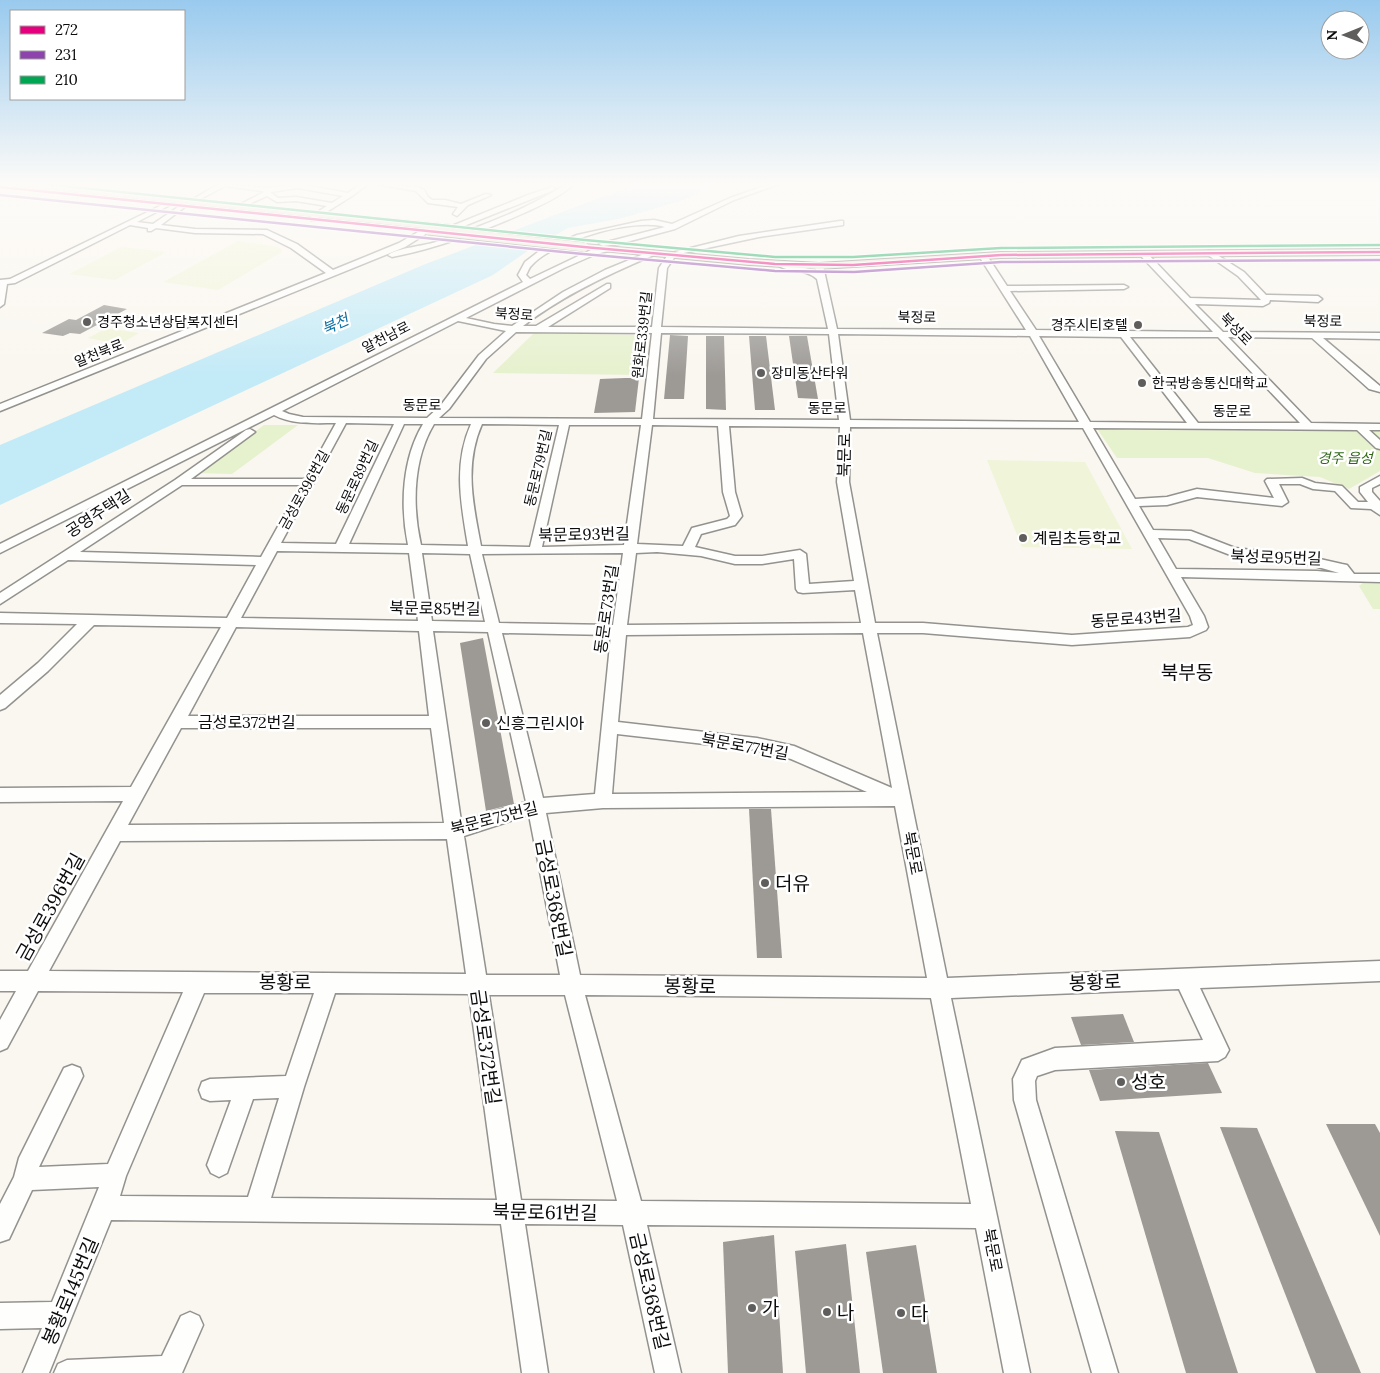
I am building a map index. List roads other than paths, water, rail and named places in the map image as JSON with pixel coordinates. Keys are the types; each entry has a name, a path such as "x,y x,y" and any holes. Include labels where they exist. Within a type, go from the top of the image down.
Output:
{"main road":[{"path":"634,248 774,264 862,264 983,256 1380,250"},
{"path":"676,253 822,264 993,252 1380,250"},
{"path":"826,279 836,272 862,264"}],"street":[{"path":"0,304 3,282 12,282 80,248"},
{"path":"297,248 331,273"},
{"name":"알천북로","path":"0,408 394,248"},
{"path":"397,248 395,250 405,253"},
{"path":"312,281 426,248"},
{"path":"493,300 510,279 553,248"},
{"name":"알천남로","path":"0,549 493,300 591,248"},
{"name":"금성로372번길","path":"535,1373 438,722 410,508 410,485 422,437 431,420 445,407 462,382 489,350 535,314 588,281 656,251 667,248"},
{"path":"676,253 698,248"},
{"path":"371,257 405,253"},
{"name":"원화로339번길","path":"647,422 664,268 676,253"},
{"path":"1189,301 1263,303 1266,301 1242,274 1211,253"},
{"name":"북성로","path":"1143,254 1308,426"},
{"name":"동문로43번길","path":"870,627 923,628 1072,640 1190,632 1201,627 1197,616 1032,332 983,256"},
{"path":"774,264 811,270 826,279"},
{"name":"북문로","path":"822,264 837,315 833,330 845,423 844,482 861,584 939,988 1017,1373"},
{"path":"526,267 522,275 528,282"},
{"path":"538,329 607,286"},
{"path":"1004,290 1124,286"},
{"path":"1264,297 1318,299"},
{"name":"북정로","path":"456,318 494,327 516,329 1122,332 1380,336"},
{"path":"1122,332 1194,425"},
{"path":"1314,335 1373,387 1380,389"},
{"name":"동문로","path":"275,411 286,417 303,420 1380,427"},
{"path":"179,482 251,431 271,421 282,419 303,420"},
{"name":"금성로396번길","path":"0,1040 343,420"},
{"name":"동문로89번길","path":"341,547 401,420"},
{"name":"금성로368번길","path":"478,421 470,440 465,471 465,490 475,550 536,806 572,984 632,1213 668,1373"},
{"name":"동문로79번길","path":"534,551 565,421"},
{"name":"동문로73번길","path":"603,801 619,630 632,550 647,422"},
{"path":"687,551 696,531 732,522 736,516 729,492 726,438 723,432 724,422"},
{"path":"1360,426 1380,446"},
{"name":"공영주택길","path":"0,599 63,556 179,482 188,466 205,446"},
{"path":"1380,479 1366,486 1366,492 1380,510"},
{"path":"1131,504 1167,501 1197,493 1282,502 1271,481 1302,481 1313,486 1338,488 1355,505 1374,506 1380,510"},
{"path":"179,482 308,482"},
{"path":"115,492 131,485 140,484 153,486 155,490 152,496 124,517"},
{"path":"1149,534 1191,536 1233,552 1311,560 1346,573 1380,568"},
{"name":"북문로93번길","path":"273,547 534,551 657,548 687,551 735,560 762,560 800,554 803,589 846,587 861,584"},
{"path":"63,556 265,561"},
{"name":"북성로95번길","path":"1172,573 1317,575 1346,573 1380,578"},
{"name":"북문로85번길","path":"0,618 619,630 870,627"},
{"path":"0,704 43,667 91,619"},
{"name":"금성로372번길","path":"176,722 438,722"},
{"name":"북문로77번길","path":"610,727 757,744 794,753 903,799"},
{"path":"0,795 137,794"},
{"name":"북문로75번길","path":"115,833 454,831 536,806 603,801 903,799"},
{"name":"봉황로","path":"0,981 477,983 939,988 1380,971"},
{"path":"1105,1373 1025,1100 1024,1079 1030,1068 1056,1058 1218,1050 1185,979"},
{"name":"봉황로145번길","path":"36,1373 104,1208 115,1175 198,982"},
{"path":"256,1209 293,1087 328,983"},
{"path":"0,1230 25,1178 27,1166 72,1076"},
{"path":"210,1090 293,1087"},
{"path":"220,1165 246,1089"},
{"path":"25,1178 115,1175"},
{"name":"북문로61번길","path":"104,1208 986,1216"},
{"path":"0,1316 60,1315"},
{"path":"67,1373 170,1368 190,1325"}],"water":[{"name":"북천","path":"468,248 532,248 493,275 0,505 0,445 423,265"}],"place":[{"name":"경주청소년상담복지센터","path":"87,322"},
{"name":"경주시티호텔","path":"1138,325"},
{"name":"장미동산타워","path":"761,373"},
{"name":"한국방송통신대학교","path":"1142,383"},
{"name":"계림초등학교","path":"1023,538"},
{"name":"신흥그린시아","path":"486,723"},
{"name":"더유","path":"765,883"},
{"name":"성호","path":"1121,1082"},
{"name":"가","path":"752,1308"},
{"name":"나","path":"827,1312"},
{"name":"다","path":"901,1313"}],"district":[{"name":"북부동","path":"1187,672"}],"park label":[{"name":"경주 읍성","path":"1345,458"}]}
